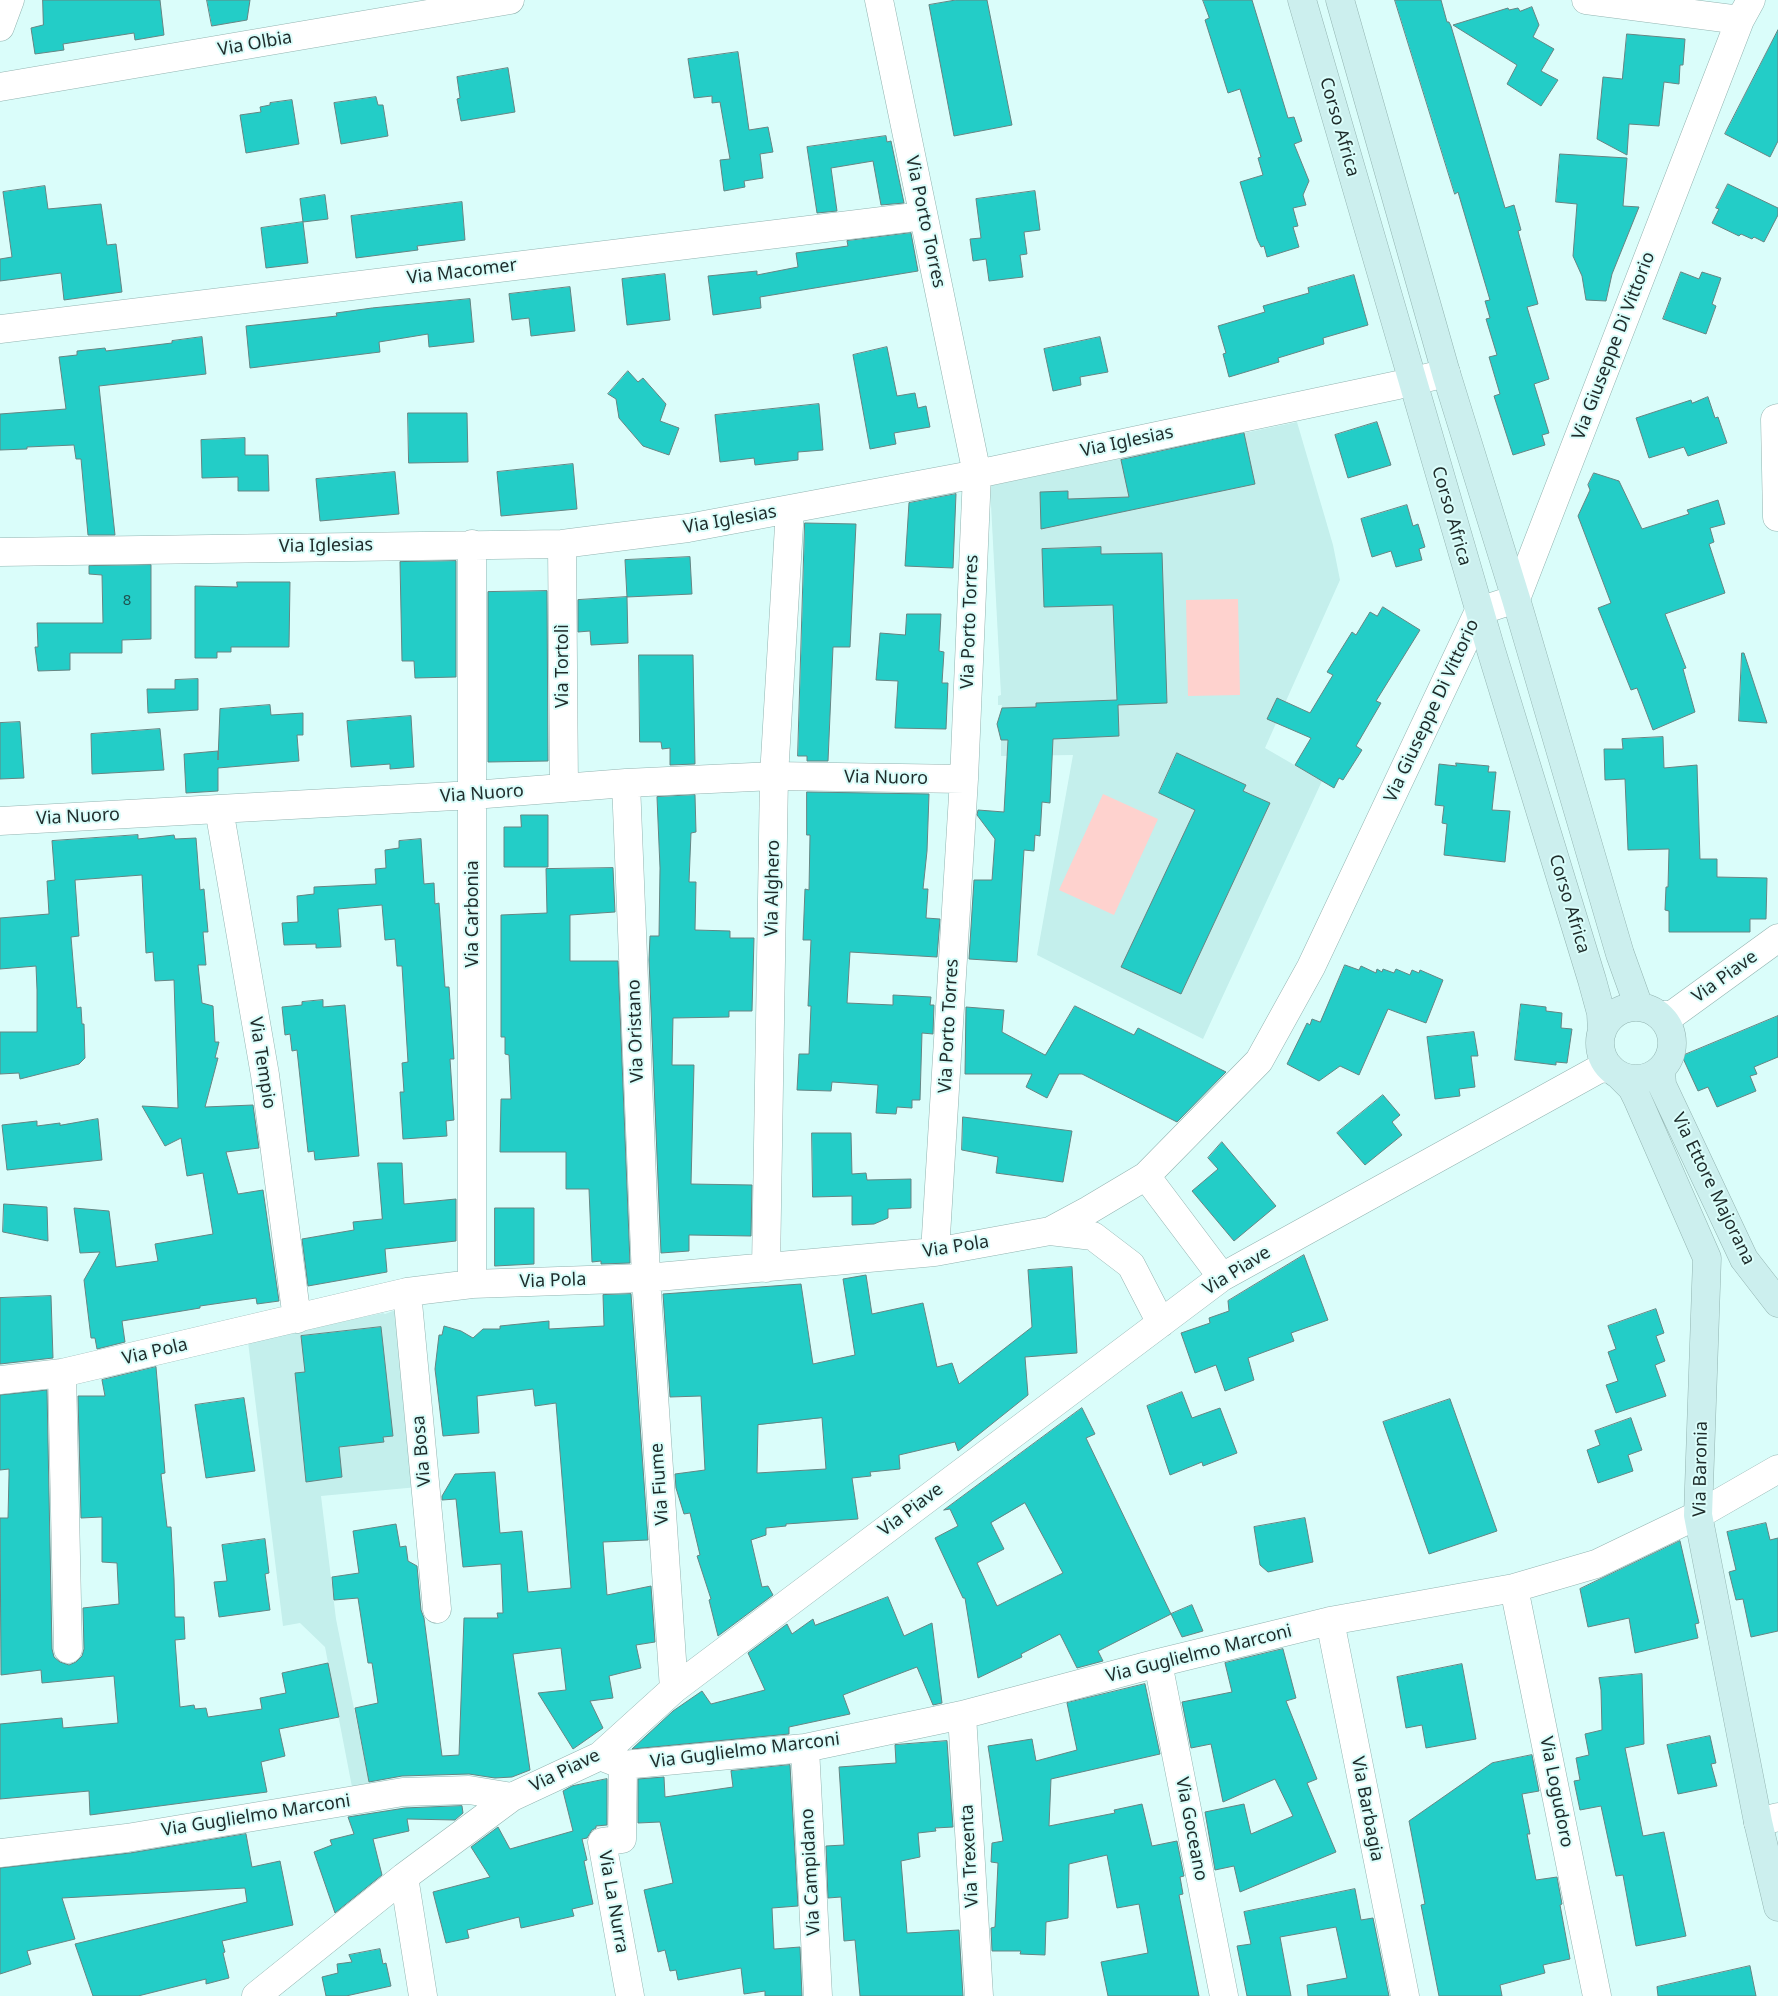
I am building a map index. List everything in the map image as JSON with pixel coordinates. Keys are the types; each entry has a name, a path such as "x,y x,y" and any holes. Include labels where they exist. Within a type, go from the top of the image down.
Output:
{"street":[{"path":"0,27 10,0"},
{"name":"Via Olbia","path":"0,88 510,0"},
{"name":"Via Porto Torres","path":"879,0 976,474 964,779 935,1252"},
{"name":"Corso Africa","path":"1302,0 1479,611 1587,962 1601,1013 1606,1060"},
{"name":"Corso Africa","path":"1340,0 1446,373 1516,599 1620,954 1660,1016"},
{"path":"1586,0 1746,10"},
{"name":"Via Giuseppe Di Vittorio","path":"1146,1176 1259,1061 1311,967 1479,611 1516,599 1746,10"},
{"name":"Via Macomer","path":"0,329 923,216"},
{"name":"Via Iglesias","path":"0,552 562,544 688,528 976,474 1446,373"},
{"path":"1777,517 1775,419 1778,418"},
{"name":"Via Alghero","path":"766,1268 774,776 790,509"},
{"name":"Via Carbonia","path":"472,544 472,1284"},
{"name":"Via Tortolì","path":"562,544 564,788"},
{"name":"Via Nuoro","path":"0,821 473,795 626,783 774,776 964,779"},
{"name":"Via Oristano","path":"626,783 646,1278"},
{"name":"Via Tempio","path":"219,809 265,1075 297,1319"},
{"name":"Via Piave","path":"1660,1016 1778,938"},
{"path":"1629,1008 1660,1016 1672,1046 1667,1063 1661,1070 1648,1077 1626,1077 1606,1060 1613,1016 1629,1008"},
{"name":"Via Piave","path":"256,1996 404,1876 512,1796 611,1761 674,1689 1222,1276 1606,1060"},
{"name":"Via Baronia","path":"1606,1060 1632,1088 1707,1258 1698,1515 1768,1819 1778,1907"},
{"name":"Via Ettore Majorana","path":"1661,1070 1662,1085 1744,1259 1778,1303"},
{"path":"1146,1176 1222,1276"},
{"name":"Via Pola","path":"0,1380 62,1373 407,1292 472,1284 646,1278 935,1252 1050,1230 1090,1210 1146,1176"},
{"name":"Via Pola","path":"1050,1230 1093,1236 1132,1266 1161,1323"},
{"name":"Via Fiume","path":"646,1278 674,1689"},
{"name":"Via Bosa","path":"407,1292 437,1609"},
{"path":"62,1373 68,1649"},
{"name":"Via Guglielmo Marconi","path":"611,1761 805,1748 962,1715 1158,1663 1330,1621 1514,1588 1596,1564 1698,1515 1778,1469"},
{"name":"Via Logudoro","path":"1514,1588 1597,1996"},
{"name":"Via Barbagia","path":"1330,1621 1405,1996"},
{"name":"Via Goceano","path":"1158,1663 1224,1996"},
{"name":"Via Trexenta","path":"962,1715 979,1996"},
{"name":"Via Campidano","path":"805,1748 818,1996"},
{"name":"Via La Nurra","path":"611,1761 622,1839 602,1842 630,1996"},
{"name":"Via Guglielmo Marconi","path":"0,1853 127,1838 404,1792 468,1790 512,1796"},
{"path":"404,1876 423,1996"}],"shaded area":[{"path":"1297,422 1333,545 1340,580 1265,748 1322,781 1203,1039 1037,955 1073,755 1001,756 1001,740 997,724 1002,705 998,705 998,696 1001,695 990,486"},
{"path":"1238,599 1240,695 1188,696 1186,600"},
{"path":"1103,794 1158,819 1114,915 1059,890"},
{"path":"398,1309 418,1487 321,1496 336,1619 369,1783 352,1787 325,1647 300,1623 283,1626 248,1342 385,1314"}],"building":[{"path":"43,0 160,0 164,35 135,40 134,33 63,44 64,50 35,54 31,28 43,25"},
{"path":"207,0 250,0 247,20 212,26"},
{"path":"956,0 987,0 1012,125 954,136 929,5"},
{"path":"1203,0 1252,0 1288,118 1294,117 1302,141 1294,144 1309,181 1303,195 1306,205 1293,208 1298,226 1293,227 1299,247 1267,257 1264,246 1261,247 1257,239 1240,182 1263,175 1258,158 1261,157 1240,89 1228,93 1205,20 1209,18"},
{"path":"1395,0 1441,0 1447,22 1451,26 1505,208 1514,205 1521,230 1518,231 1538,304 1527,307 1549,379 1534,384 1549,433 1542,435 1545,445 1513,455 1494,396 1500,394 1489,357 1497,355 1486,319 1490,318 1485,301 1490,300 1458,192 1455,194"},
{"path":"1532,7 1539,25 1533,37 1554,49 1541,71 1558,80 1541,106 1507,84 1517,65 1453,25 1508,8 1509,10 1518,8 1520,11"},
{"path":"1778,30 1778,141 1770,157 1725,134"},
{"path":"1627,34 1685,39 1683,65 1680,65 1679,84 1664,82 1659,126 1629,124 1627,155 1597,139 1603,77 1622,79"},
{"path":"738,52 749,130 768,127 773,152 760,154 763,178 744,181 745,187 724,191 720,160 730,159 720,102 712,103 712,96 694,98 688,59"},
{"path":"508,68 515,112 461,121 457,99 460,98 457,77"},
{"path":"376,97 378,105 383,105 388,136 341,144 334,103"},
{"path":"292,100 299,144 246,153 240,115 261,112 260,107 270,105 270,103"},
{"path":"886,136 887,142 891,141 904,203 881,205 873,161 831,168 837,211 817,213 807,147"},
{"path":"1560,154 1627,158 1623,206 1639,207 1612,274 1606,301 1586,300 1582,276 1573,256 1577,204 1556,202"},
{"path":"1728,184 1778,208 1778,215 1764,242 1754,237 1752,239 1741,234 1739,236 1712,223 1719,209 1716,208"},
{"path":"45,186 48,209 101,204 107,245 116,244 122,292 64,300 61,273 0,281 0,259 12,257 3,192"},
{"path":"1035,191 1040,230 1024,232 1027,254 1020,255 1023,277 989,281 986,259 973,261 970,239 981,238 976,199"},
{"path":"325,195 328,219 303,222 300,199"},
{"path":"462,202 465,240 417,246 418,250 356,258 351,216"},
{"path":"303,222 308,263 266,268 261,228"},
{"path":"911,233 918,271 760,297 761,308 713,315 708,276 757,271 757,275 798,267 796,253 848,246 847,241"},
{"path":"1681,272 1699,279 1702,272 1721,278 1712,304 1716,306 1706,334 1663,319"},
{"path":"665,274 670,320 627,325 622,279"},
{"path":"1354,275 1368,325 1323,338 1324,344 1278,358 1279,362 1229,377 1223,354 1226,353 1218,326 1265,312 1263,306 1309,293 1308,288"},
{"path":"570,287 575,331 531,336 529,318 512,320 509,294"},
{"path":"470,299 474,342 429,347 428,334 379,342 380,352 250,368 246,326 337,316 336,313 372,308"},
{"path":"202,337 206,374 99,386 115,535 88,535 81,459 76,459 74,445 0,450 0,414 66,409 59,357 77,355 77,351 105,348 106,351 172,343 172,341"},
{"path":"1100,337 1108,372 1080,377 1081,385 1053,391 1044,349"},
{"path":"887,347 897,396 915,393 918,408 926,406 930,427 894,433 896,444 870,449 853,355"},
{"path":"628,371 638,382 643,378 666,404 660,421 679,428 669,455 643,446 619,418 616,399 608,394"},
{"path":"1708,397 1715,418 1718,417 1727,443 1688,456 1684,447 1649,458 1636,418 1691,400 1692,403"},
{"path":"819,404 823,450 798,452 798,460 755,465 754,458 720,462 715,415"},
{"path":"408,413 467,413 468,462 409,463"},
{"path":"1377,422 1391,465 1348,478 1335,435"},
{"path":"1244,433 1255,484 1041,529 1040,492 1068,491 1068,499 1129,497 1121,460"},
{"path":"245,438 245,455 268,455 269,491 238,491 238,477 202,478 201,440"},
{"path":"573,464 577,509 501,516 497,472"},
{"path":"395,472 399,514 320,521 316,479"},
{"path":"1594,473 1619,481 1642,529 1689,514 1687,510 1718,500 1725,524 1710,528 1714,542 1709,544 1725,593 1665,614 1686,668 1683,669 1695,712 1653,730 1637,688 1631,690 1598,608 1611,603 1578,516 1590,490 1588,485"},
{"path":"956,494 953,568 905,566 909,503"},
{"path":"1407,505 1413,526 1418,524 1425,547 1419,549 1422,560 1396,567 1391,551 1372,557 1361,519"},
{"path":"805,523 856,524 850,647 833,647 828,761 807,761 807,756 798,756"},
{"path":"1101,547 1101,554 1162,553 1167,703 1118,705 1119,736 1053,739 1050,803 1042,802 1040,836 1035,835 1034,851 1024,850 1017,962 969,959 974,880 992,880 995,839 977,815 978,810 1004,812 1008,740 1001,740 997,724 1002,708 1036,707 1036,703 1117,700 1113,605 1044,607 1042,549"},
{"path":"690,557 692,594 627,597 625,560"},
{"path":"456,561 456,677 415,678 414,661 402,661 400,562"},
{"path":"151,565 151,639 122,640 122,653 70,653 70,670 38,671 35,647 38,647 37,623 103,623 102,575 89,574 89,566"},
{"path":"237,582 290,582 289,647 231,647 231,652 217,652 217,658 195,658 195,586 237,587"},
{"path":"547,591 548,761 488,762 488,592"},
{"path":"627,597 628,643 591,645 590,631 578,632 578,600"},
{"path":"1383,607 1420,630 1376,701 1381,703 1356,746 1362,750 1343,780 1339,778 1334,788 1295,765 1311,738 1267,719 1277,698 1310,713 1333,675 1327,672 1352,632 1356,635 1370,612 1377,616"},
{"path":"907,614 941,614 939,651 944,652 942,683 948,683 946,729 895,728 898,681 876,680 880,633 905,635"},
{"path":"1742,653 1744,653 1767,723 1739,721"},
{"path":"639,655 693,655 695,764 670,765 670,748 662,749 661,742 640,742"},
{"path":"198,679 198,710 148,713 147,689 175,689 175,680"},
{"path":"270,705 271,715 303,713 303,735 297,735 299,761 218,768 218,791 186,793 184,754 218,751 218,760 220,709"},
{"path":"411,716 414,767 390,769 390,764 351,767 347,721"},
{"path":"20,722 24,778 0,779 0,723"},
{"path":"160,729 164,770 92,774 91,734"},
{"path":"1663,737 1664,768 1697,765 1700,859 1717,859 1717,877 1767,878 1766,919 1750,919 1750,932 1669,932 1669,911 1665,910 1669,849 1628,850 1625,779 1605,780 1604,749 1623,749 1622,739"},
{"path":"1177,753 1246,785 1243,791 1270,803 1181,994 1121,967 1195,810 1159,793"},
{"path":"1456,763 1489,766 1488,772 1496,772 1492,810 1510,811 1505,862 1444,855 1447,824 1442,823 1444,806 1435,805 1439,764 1456,766"},
{"path":"807,792 929,794 927,851 923,889 928,889 926,918 940,919 937,957 850,952 847,1003 893,1005 893,995 931,997 930,1005 934,1005 933,1034 922,1033 920,1100 912,1100 912,1108 897,1107 896,1114 876,1113 878,1085 832,1082 831,1091 797,1090 799,1054 809,1054 811,1006 808,1006 811,940 803,940 805,889 809,890 810,835 807,835"},
{"path":"695,795 696,832 691,833 689,882 696,882 695,930 730,931 730,938 754,938 752,1011 729,1011 729,1017 673,1018 672,1065 694,1065 691,1184 752,1185 751,1236 689,1235 689,1251 661,1253 649,960 650,936 659,936 660,868 657,797"},
{"path":"521,815 548,815 548,867 504,867 504,827 521,827"},
{"path":"138,835 138,839 174,835 175,839 196,838 200,890 204,889 208,932 203,932 206,965 198,965 202,1003 213,1006 215,1042 219,1042 215,1058 218,1058 205,1107 253,1105 259,1148 226,1152 238,1194 263,1190 279,1301 257,1304 256,1298 200,1306 200,1308 122,1321 125,1342 97,1349 95,1338 91,1338 84,1280 100,1252 80,1253 74,1208 109,1211 116,1267 158,1261 155,1244 213,1234 203,1173 187,1176 181,1138 165,1146 142,1106 178,1108 174,980 155,981 153,952 146,953 142,875 75,880 79,936 71,937 77,1008 81,1007 82,1024 84,1024 85,1058 79,1064 20,1079 19,1073 0,1074 0,1032 37,1032 37,990 36,966 0,969 0,918 49,914 47,881 55,880 52,841"},
{"path":"421,839 424,884 434,883 435,904 439,903 445,987 449,987 454,1059 450,1059 454,1120 446,1121 447,1136 403,1139 400,1092 404,1092 402,1063 408,1062 402,966 397,966 395,939 385,940 382,905 338,909 341,947 316,948 316,944 284,945 282,923 298,922 297,896 314,894 314,887 376,884 375,869 386,868 385,850 399,848 399,841"},
{"path":"613,868 615,912 570,915 570,961 618,961 630,1263 601,1264 601,1261 592,1262 589,1189 566,1189 566,1152 500,1152 501,1099 511,1099 509,1055 505,1054 505,1037 501,1037 501,915 547,913 546,869"},
{"path":"1345,965 1359,970 1361,966 1376,973 1377,969 1382,972 1383,969 1394,973 1396,969 1410,975 1412,970 1419,973 1420,970 1443,980 1426,1023 1388,1009 1359,1075 1340,1066 1319,1081 1287,1064 1307,1023 1310,1025 1312,1019 1320,1022"},
{"path":"323,1000 323,1007 345,1005 359,1156 315,1160 314,1151 308,1152 297,1050 292,1051 290,1034 285,1035 282,1007 302,1005 302,1002"},
{"path":"1521,1004 1546,1007 1546,1011 1562,1013 1561,1028 1572,1029 1567,1063 1556,1062 1556,1065 1515,1060"},
{"path":"1075,1006 1134,1035 1138,1028 1226,1072 1177,1122 1082,1074 1059,1074 1047,1098 1026,1087 1032,1074 965,1074 966,1007 1004,1010 1002,1032 1045,1055"},
{"path":"1778,1016 1778,1057 1754,1067 1757,1074 1750,1076 1756,1091 1717,1107 1708,1087 1698,1091 1682,1056"},
{"path":"1474,1032 1478,1056 1471,1056 1475,1087 1459,1089 1460,1096 1435,1099 1427,1037"},
{"path":"1383,1095 1400,1115 1392,1122 1402,1135 1365,1165 1337,1133"},
{"path":"963,1117 1072,1131 1063,1182 996,1173 998,1157 962,1150"},
{"path":"98,1119 102,1160 7,1170 2,1125 37,1121 37,1126 60,1123 60,1125"},
{"path":"812,1133 851,1133 852,1174 866,1173 867,1180 911,1179 911,1208 888,1209 888,1218 874,1224 852,1225 852,1196 813,1197"},
{"path":"1222,1142 1276,1206 1234,1241 1192,1191 1218,1169 1208,1158"},
{"path":"378,1163 402,1163 404,1204 456,1199 456,1241 385,1249 387,1272 308,1286 302,1239 354,1230 353,1222 382,1219"},
{"path":"4,1204 47,1207 48,1241 3,1232"},
{"path":"495,1208 534,1208 534,1264 495,1266"},
{"path":"1304,1255 1328,1320 1291,1333 1294,1341 1248,1358 1254,1380 1225,1391 1216,1365 1195,1373 1181,1333 1210,1323 1209,1318 1229,1311 1228,1301"},
{"path":"1072,1267 1077,1353 1025,1357 1028,1395 958,1451 955,1442 899,1455 900,1469 870,1472 871,1476 852,1478 858,1519 786,1524 786,1526 766,1528 766,1535 751,1540 762,1587 768,1586 773,1595 718,1636 709,1600 711,1599 697,1556 700,1555 690,1513 684,1514 676,1488 675,1474 705,1470 701,1396 670,1397 663,1294 801,1284 813,1364 855,1355 843,1279 866,1275 872,1314 923,1303 937,1367 952,1363 959,1384 1032,1327 1028,1270","holes":["822,1418 826,1469 757,1473 758,1425"]},
{"path":"631,1294 648,1540 603,1542 607,1595 651,1586 655,1642 636,1645 641,1668 609,1676 613,1698 590,1701 603,1728 573,1749 538,1693 566,1690 561,1648 513,1654 530,1770 512,1777 495,1778 469,1774 402,1776 369,1782 355,1708 378,1703 372,1663 368,1663 358,1598 334,1600 332,1577 359,1573 353,1531 396,1524 400,1547 406,1546 408,1561 417,1566 421,1610 424,1618 442,1756 459,1755 464,1618 498,1618 497,1613 503,1613 501,1564 463,1567 456,1499 442,1500 442,1496 455,1474 495,1472 500,1533 522,1531 528,1592 571,1588 556,1403 535,1406 533,1389 477,1396 479,1433 443,1436 435,1369 439,1335 442,1335 444,1326 461,1331 473,1338 483,1329 500,1329 500,1326 549,1321 549,1329 604,1326 603,1295"},
{"path":"51,1296 53,1358 0,1364 0,1298"},
{"path":"1656,1309 1664,1333 1656,1336 1665,1361 1655,1365 1666,1396 1616,1413 1606,1385 1618,1381 1608,1352 1616,1349 1608,1326"},
{"path":"381,1327 393,1436 383,1437 384,1442 339,1447 342,1477 306,1482 295,1373 305,1372 301,1336"},
{"path":"156,1367 165,1473 161,1474 167,1527 171,1527 175,1617 184,1617 185,1639 175,1640 180,1707 194,1705 195,1709 206,1708 208,1717 262,1709 260,1698 286,1693 282,1673 328,1663 339,1717 279,1729 285,1756 261,1762 267,1792 90,1815 89,1791 0,1799 0,1724 62,1718 63,1728 118,1723 114,1676 42,1683 41,1670 1,1675 0,1518 8,1518 9,1469 0,1470 0,1395 47,1390 52,1649 54,1657 60,1662 69,1665 76,1662 82,1656 84,1649 83,1608 119,1604 117,1563 102,1562 102,1517 81,1518 78,1396 105,1396 102,1380"},
{"path":"1182,1392 1192,1418 1220,1408 1237,1453 1203,1466 1202,1462 1170,1475 1147,1406"},
{"path":"244,1398 255,1471 206,1478 195,1405"},
{"path":"1450,1399 1497,1531 1429,1554 1383,1422"},
{"path":"1082,1408 1095,1434 1086,1438 1171,1614 1098,1651 1103,1661 1077,1668 1060,1634 1021,1654 1022,1657 978,1678 965,1598 963,1598 935,1538 958,1526 950,1509 944,1510","holes":["1025,1503 1063,1573 997,1606 977,1563 1004,1549 991,1523"]},
{"path":"1631,1418 1642,1450 1628,1455 1633,1471 1598,1483 1587,1450 1600,1445 1595,1431"},
{"path":"1305,1518 1313,1562 1268,1572 1260,1565 1254,1527"},
{"path":"1766,1523 1770,1540 1778,1538 1778,1631 1751,1637 1743,1599 1736,1600 1729,1572 1736,1570 1727,1532"},
{"path":"265,1539 269,1573 265,1574 270,1610 219,1617 214,1582 227,1581 222,1545"},
{"path":"1680,1541 1699,1623 1695,1624 1698,1638 1635,1653 1629,1618 1588,1627 1580,1589"},
{"path":"888,1597 904,1636 932,1623 942,1703 933,1705 917,1667 843,1695 850,1714 789,1727 789,1734 632,1749 673,1711 702,1691 711,1704 765,1690 748,1653 787,1624 792,1634 813,1619 815,1625"},
{"path":"1192,1605 1203,1631 1182,1637 1171,1614"},
{"path":"1283,1649 1296,1698 1286,1701 1317,1779 1307,1783 1336,1852 1240,1892 1234,1866 1215,1870 1205,1812 1244,1804 1251,1834 1293,1816 1275,1779 1223,1802 1211,1744 1191,1748 1182,1702 1232,1692 1225,1663"},
{"path":"1462,1664 1476,1739 1426,1748 1422,1725 1406,1728 1397,1677"},
{"path":"1642,1674 1644,1744 1625,1748 1643,1836 1664,1832 1686,1936 1636,1946 1623,1875 1616,1876 1601,1806 1580,1810 1574,1781 1580,1780 1576,1758 1589,1755 1585,1734 1602,1730 1599,1678"},
{"path":"1145,1684 1160,1754 1051,1779 1049,1826 1115,1813 1114,1810 1142,1804 1152,1846 1177,1841 1184,1876 1180,1877 1183,1894 1179,1895 1199,1996 1108,1996 1101,1962 1148,1953 1139,1904 1117,1908 1107,1855 1069,1864 1068,1918 1046,1922 1045,1955 1020,1954 1021,1951 992,1951 991,1928 995,1927 998,1863 991,1862 992,1843 1003,1841 988,1746 1032,1739 1036,1761 1077,1750 1067,1703"},
{"path":"1710,1736 1716,1763 1711,1764 1717,1786 1678,1794 1667,1745"},
{"path":"947,1741 953,1827 935,1828 936,1831 918,1833 920,1857 901,1861 907,1933 959,1930 963,1996 860,1996 855,1940 844,1941 841,1897 828,1898 826,1846 844,1845 839,1767 896,1763 895,1745"},
{"path":"1532,1755 1539,1791 1522,1794 1530,1834 1527,1834 1536,1880 1557,1877 1570,1959 1543,1965 1545,1973 1500,1985 1502,1996 1439,1996 1421,1905 1425,1904 1409,1821 1492,1763"},
{"path":"790,1765 798,1906 772,1908 774,1949 800,1947 802,1996 765,1996 765,1991 744,1994 741,1968 678,1980 676,1970 670,1971 665,1950 658,1952 644,1890 673,1883 660,1822 638,1823 638,1779 664,1777 665,1797 733,1787 731,1771"},
{"path":"607,1779 607,1825 596,1826 587,1838 582,1839 587,1860 584,1861 593,1904 572,1909 574,1916 521,1928 519,1917 467,1930 469,1938 446,1943 433,1892 490,1877 471,1847 498,1827 510,1849 573,1831 563,1791 572,1786"},
{"path":"462,1806 463,1813 455,1820 407,1819 409,1831 373,1839 382,1875 335,1913 314,1852 332,1845 330,1840 354,1834 348,1817 405,1808"},
{"path":"246,1834 252,1867 280,1861 293,1925 222,1941 229,1978 206,1984 206,1979 138,1996 93,1996 75,1944 247,1902 245,1888 62,1898 75,1939 27,1951 31,1964 0,1974 0,1868 130,1853"},
{"path":"1355,1889 1361,1920 1373,1918 1389,1996 1308,1996 1307,1985 1347,1978 1336,1927 1280,1937 1291,1996 1247,1996 1237,1946 1251,1944 1244,1912"},
{"path":"380,1949 383,1964 386,1963 391,1986 346,1996 326,1996 322,1977 338,1973 337,1964 352,1962 349,1955"},
{"path":"1750,1966 1756,1996 1658,1996 1657,1987"}]}
